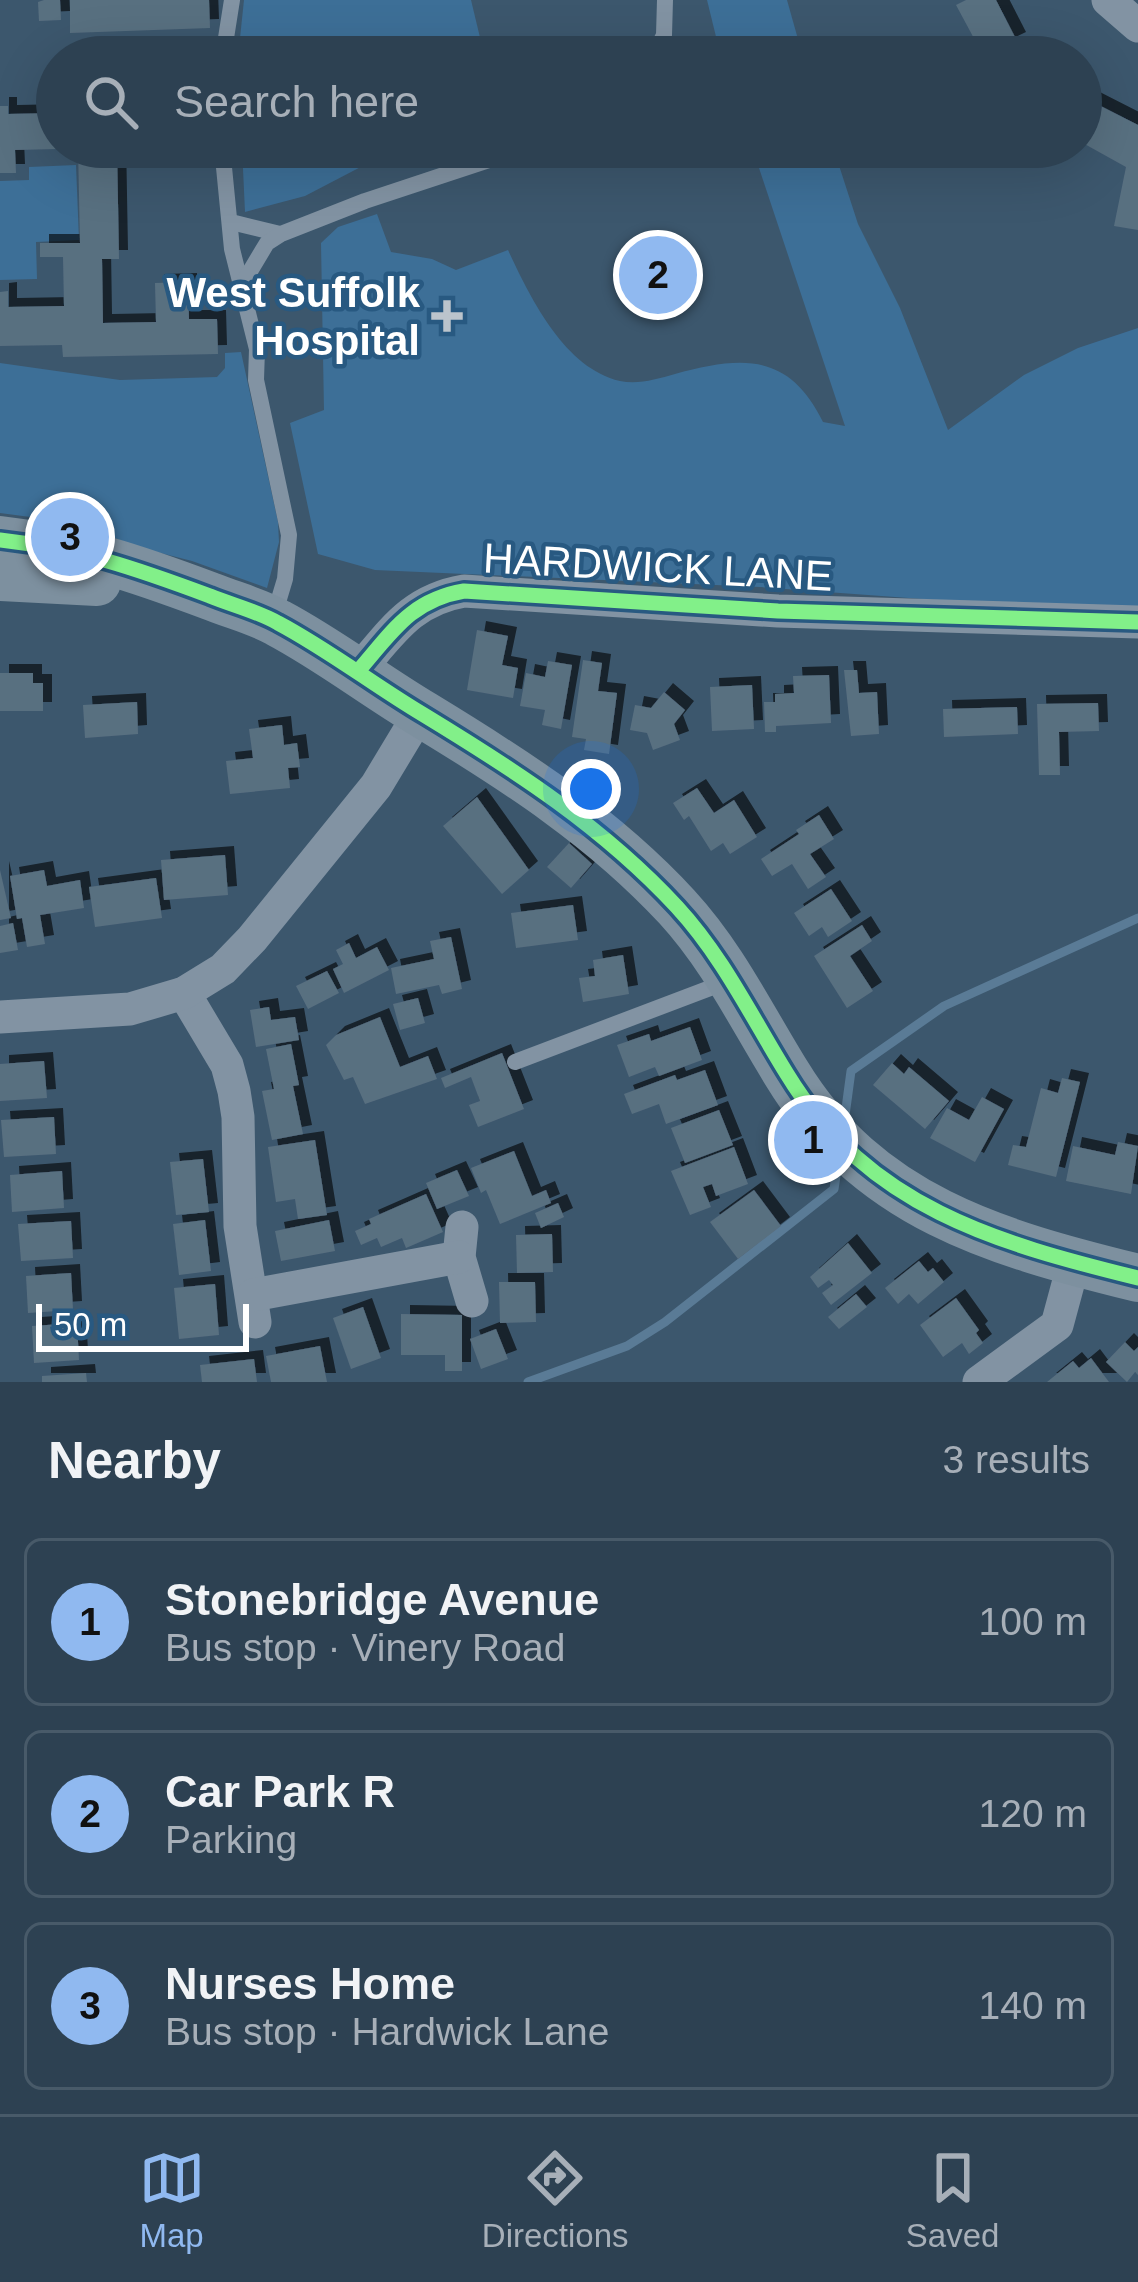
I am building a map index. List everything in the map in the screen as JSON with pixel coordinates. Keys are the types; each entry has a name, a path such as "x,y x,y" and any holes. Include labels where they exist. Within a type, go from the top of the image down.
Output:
{"street":[{"path":"1108,0 1138,26"},
{"path":"0,540 64,547 135,568 272,620 529,779 634,862 680,910 732,979 810,1107 877,1176 929,1210 1023,1248 1138,1278"},
{"path":"0,577 122,584 223,601"},
{"name":"HARDWICK LANE","path":"359,670 416,608 437,596 464,591 778,611 1138,622"},
{"path":"0,1017 130,1009 184,993 223,969 376,786 420,713"},
{"path":"184,993 227,1065 234,1090 240,1226 254,1308 460,1242 472,1301"},
{"path":"979,1382 1057,1325 1074,1262"}],"lane":[{"path":"226,36 232,0"},
{"path":"664,36 665,0"},
{"path":"225,168 232,249 243,283 256,349 256,380 290,535 285,579 272,620"},
{"path":"243,283 267,243 281,234 465,168"},
{"path":"231,222 281,234"},
{"path":"515,1062 732,979"}],"shaded area":[{"path":"244,0 471,0 480,36 240,36"},
{"path":"707,0 787,0 797,36 716,36"},
{"path":"29,167 76,168 79,240 36,242 37,279 0,280 0,181 29,180"},
{"path":"243,168 359,168 305,196 245,212"},
{"path":"759,168 840,168 858,224 900,308 948,430 1024,375 1078,348 1138,328 1138,615 760,587 375,570 318,554 290,423 324,410 321,243 338,227 377,214 391,252 432,259 456,270 508,250 551,328 600,374 634,382 721,364 761,365 795,382 823,422 845,426"},
{"path":"241,352 278,522 279,542 267,588 133,546 83,524 0,513 0,363 120,380 217,377 225,368 225,353"}],"building":[{"path":"60,0 61,20 39,21 38,2"},
{"path":"70,0 209,0 210,28 70,33"},
{"path":"966,0 996,0 1014,36 973,36 956,5"},
{"path":"0,106 8,106 8,114 36,113 36,150 15,150 16,173 0,173"},
{"path":"1102,107 1138,125 1138,230 1114,226 1126,167 1102,154"},
{"path":"78,168 117,168 119,259 102,259 103,323 156,322 155,283 188,282 189,319 217,319 218,354 63,357 62,345 0,346 0,292 8,291 8,307 64,306 63,257 40,257 40,243 80,243"},
{"path":"477,630 508,636 502,665 518,668 513,698 467,690"},
{"path":"583,660 602,663 598,691 617,693 609,754 584,750 586,739 572,737"},
{"path":"548,661 572,665 561,729 542,725 545,710 520,706 526,673 545,677"},
{"path":"844,670 857,670 859,693 877,692 879,734 851,736"},
{"path":"0,673 33,673 33,683 43,683 43,711 0,711"},
{"path":"829,675 831,723 776,726 776,732 765,732 764,702 775,702 775,694 794,693 793,676"},
{"path":"752,685 754,729 712,731 710,687"},
{"path":"664,692 685,710 674,724 680,740 653,750 647,733 630,730 635,705 651,708"},
{"path":"137,702 138,734 85,738 83,705"},
{"path":"1098,703 1099,731 1059,732 1060,775 1039,775 1037,704"},
{"path":"1017,707 1018,734 944,737 943,709"},
{"path":"282,725 284,745 297,743 300,767 288,768 290,788 230,794 226,761 253,758 249,729"},
{"path":"697,788 714,813 734,800 757,837 730,854 723,843 711,851 689,816 684,820 673,803"},
{"path":"477,797 529,870 502,894 443,826"},
{"path":"819,815 834,839 810,854 826,877 808,889 792,864 772,876 761,859"},
{"path":"569,843 592,864 571,888 547,867"},
{"path":"225,855 228,895 164,900 161,860"},
{"path":"0,870 11,918 0,920"},
{"path":"44,870 47,886 80,880 84,908 40,915 45,944 27,947 10,876"},
{"path":"156,878 162,918 95,927 89,887"},
{"path":"831,889 852,921 828,937 822,927 809,936 794,913"},
{"path":"573,905 578,940 516,948 511,913"},
{"path":"13,923 18,950 0,953 0,926"},
{"path":"862,925 872,941 850,956 873,991 847,1008 814,956"},
{"path":"451,937 462,989 442,994 439,985 396,994 391,968 434,959 430,941"},
{"path":"349,943 356,958 377,947 389,970 344,993 333,969 343,964 336,950"},
{"path":"623,955 629,994 583,1002 579,978 595,976 593,960"},
{"path":"327,971 339,993 308,1009 296,986"},
{"path":"418,998 425,1023 400,1030 393,1004"},
{"path":"269,1007 271,1020 295,1017 299,1040 256,1047 250,1010"},
{"path":"380,1017 400,1067 428,1056 437,1079 365,1104 353,1077 344,1080 326,1045 336,1035"},
{"path":"690,1027 702,1060 659,1076 655,1067 629,1077 617,1045 649,1034 651,1041"},
{"path":"291,1044 303,1134 272,1140 262,1091 274,1089 266,1049"},
{"path":"502,1053 524,1109 478,1127 469,1105 480,1101 471,1077 445,1088 441,1078"},
{"path":"44,1061 47,1098 0,1101 0,1064"},
{"path":"892,1063 904,1074 909,1067 949,1101 925,1129 873,1085"},
{"path":"705,1070 718,1105 666,1124 659,1104 632,1114 624,1094 675,1075 677,1080"},
{"path":"1062,1078 1080,1082 1056,1177 1008,1165 1013,1145 1026,1147 1041,1088 1058,1093"},
{"path":"982,1097 1004,1109 975,1162 930,1138 947,1108 969,1120"},
{"path":"719,1110 733,1145 685,1163 671,1128"},
{"path":"54,1117 56,1154 4,1157 1,1120"},
{"path":"315,1140 327,1215 298,1219 295,1199 276,1202 268,1147"},
{"path":"1118,1142 1138,1146 1131,1194 1066,1181 1073,1146 1115,1155"},
{"path":"734,1147 748,1184 716,1196 712,1184 703,1187 711,1207 690,1215 671,1171"},
{"path":"514,1151 532,1196 546,1190 551,1203 500,1224 471,1168"},
{"path":"203,1159 209,1212 176,1215 170,1162"},
{"path":"457,1170 469,1196 437,1209 426,1183"},
{"path":"62,1171 64,1208 12,1212 10,1175"},
{"path":"754,1190 781,1226 738,1259 710,1222"},
{"path":"426,1194 443,1232 406,1248 402,1238 381,1247 377,1238 361,1245 355,1231 371,1224 369,1219"},
{"path":"558,1203 564,1217 541,1228 535,1213"},
{"path":"205,1220 211,1271 179,1275 173,1224"},
{"path":"329,1220 335,1251 281,1261 275,1231"},
{"path":"71,1221 73,1258 21,1261 18,1224"},
{"path":"552,1234 553,1272 517,1273 516,1235"},
{"path":"848,1243 872,1273 831,1305 822,1293 833,1285 829,1280 818,1288 810,1277"},
{"path":"919,1261 928,1272 933,1268 944,1282 918,1304 909,1294 898,1304 885,1288"},
{"path":"71,1273 73,1310 28,1313 26,1276"},
{"path":"499,1282 535,1282 536,1322 500,1323"},
{"path":"215,1284 219,1335 179,1339 174,1288"},
{"path":"856,1294 867,1307 839,1329 828,1317"},
{"path":"956,1298 983,1343 969,1354 962,1343 943,1357 920,1325"},
{"path":"363,1307 381,1358 351,1369 333,1318"},
{"path":"401,1314 462,1315 462,1371 445,1371 445,1355 401,1355"},
{"path":"77,1323 79,1360 34,1363 32,1326"},
{"path":"496,1329 508,1359 481,1369 470,1339"},
{"path":"1125,1342 1134,1351 1138,1347 1138,1375 1135,1372 1127,1382 1106,1362"},
{"path":"320,1346 327,1382 271,1382 266,1356"},
{"path":"1091,1358 1109,1382 1047,1382 1073,1361 1079,1368"},
{"path":"254,1359 257,1382 202,1382 200,1365"},
{"path":"86,1373 87,1382 42,1382 42,1376"}],"waterway":[{"path":"844,1123 851,1071 944,1006 1138,918"},
{"path":"528,1382 627,1346 665,1322 834,1189 838,1163"}],"cycle path":[{"path":"0,540 107,561 262,615 492,757 589,826 677,907 723,967 787,1074 820,1120 856,1157 896,1188 986,1233 1138,1278"},
{"path":"359,670 416,610 464,591 778,611 1138,622"}],"place":[{"name":"Car Park R","path":"658,275"},
{"name":"West Suffolk Hospital","path":"447,316"},
{"name":"Nurses Home","path":"70,537"},
{"name":"Stonebridge Avenue","path":"813,1140"}]}
